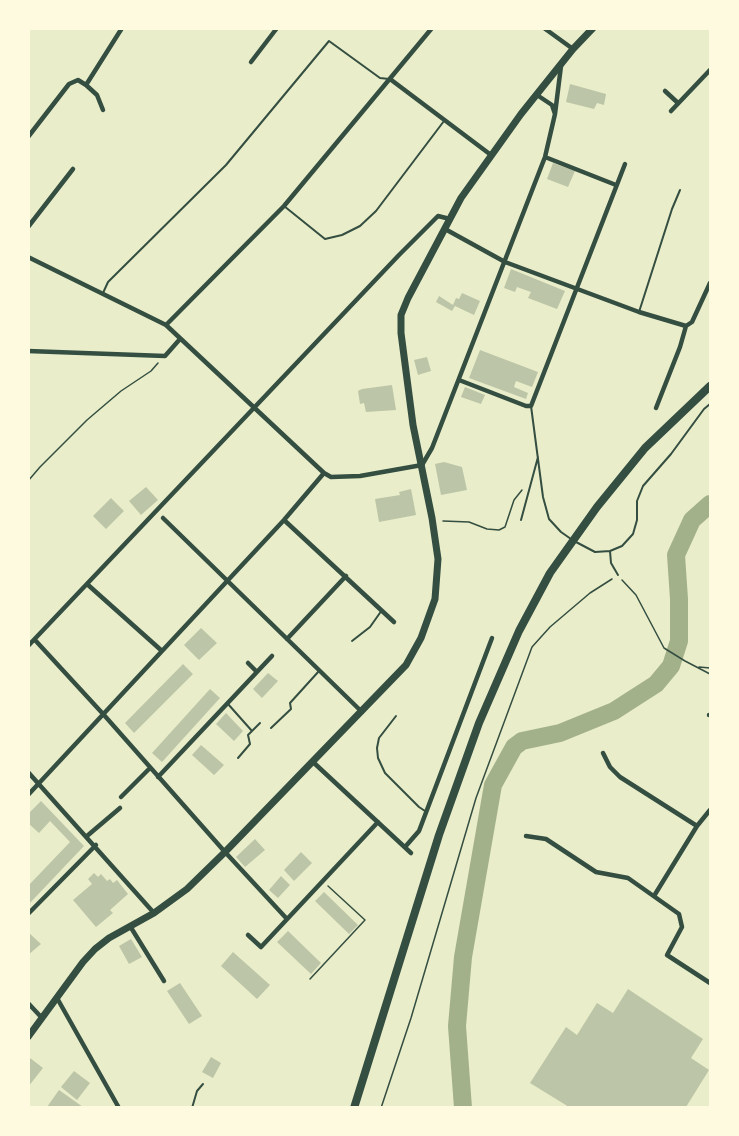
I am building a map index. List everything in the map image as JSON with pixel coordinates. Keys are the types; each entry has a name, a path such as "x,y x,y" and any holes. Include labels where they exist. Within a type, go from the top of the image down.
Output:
{"main road":[{"path":"28,1037 95,949 154,913 187,889 362,712 405,665 421,638 435,599 438,559 433,522 413,425 401,333 401,315 461,198 490,155 573,49 593,28"},
{"path":"354,1107 443,825 479,723 519,631 550,573 597,507 645,448 711,386"}],"street":[{"path":"86,85 122,28"},
{"path":"251,62 278,28"},
{"path":"166,325 284,206 432,28"},
{"path":"544,28 573,49"},
{"path":"28,256 166,325 324,473 331,477 344,478 422,465 432,448 545,157 555,114 562,63"},
{"path":"670,111 710,71"},
{"path":"390,79 490,155"},
{"path":"28,137 69,84 78,80 97,95 103,110"},
{"path":"665,91 678,103"},
{"path":"537,95 552,105 555,114"},
{"path":"545,157 616,185"},
{"path":"459,380 531,406 625,164"},
{"path":"28,227 73,169"},
{"path":"28,646 438,216 450,219"},
{"path":"445,229 505,262 639,312 686,326"},
{"path":"656,408 686,326 692,322 711,283"},
{"path":"28,351 165,356 180,339"},
{"path":"28,795 284,520 324,473"},
{"path":"164,518 362,712"},
{"path":"284,520 394,622"},
{"path":"287,639 346,576"},
{"path":"87,584 162,651"},
{"path":"405,847 419,831 427,812 492,638"},
{"path":"35,640 287,919"},
{"path":"158,777 272,656"},
{"path":"248,663 257,672"},
{"path":"603,753 610,767 620,777 697,826"},
{"path":"313,762 411,853"},
{"path":"121,796 150,768"},
{"path":"28,772 154,913"},
{"path":"87,837 120,808"},
{"path":"654,896 697,826 711,810"},
{"path":"248,935 261,947 378,822"},
{"path":"526,836 546,839 596,872 628,878 679,914 682,927 667,955 711,983"},
{"path":"28,914 96,846"},
{"path":"130,926 164,981"},
{"path":"57,997 119,1107"},
{"path":"28,1003 42,1018"}],"lane":[{"path":"103,293 108,282 226,165 329,41 380,78 390,79"},
{"path":"284,206 325,239 342,235 360,226 376,211 445,120"},
{"path":"639,312 680,190"},
{"path":"531,406 543,497 549,519 561,532 595,552 610,551 622,546 633,534 637,520 638,501 643,486 711,404"},
{"path":"521,520 538,454"},
{"path":"610,551 611,563 618,575"},
{"path":"352,641 370,627 382,610"},
{"path":"271,728 291,709 290,702 319,671"},
{"path":"228,704 252,731"},
{"path":"396,716 379,738 378,758 385,773 427,812"},
{"path":"238,758 250,744 248,735 260,723"},
{"path":"192,1107 197,1091 203,1083"}],"path":[{"path":"28,481 87,420 120,391 151,371 165,356"},
{"path":"433,522 458,520 487,529 499,530 505,527 519,492 530,486"},
{"path":"381,1107 411,1018 476,798 532,647 550,627 590,593 618,575 636,595 664,648 685,662 711,674"},
{"path":"695,666 711,668"},
{"path":"310,979 365,920 322,882"}],"building":[{"path":"570,84 606,94 604,105 597,103 594,109 566,102"},
{"path":"553,163 575,171 568,187 547,179"},
{"path":"511,269 565,291 557,309 528,298 531,292 517,287 515,292 504,288"},
{"path":"462,293 480,301 474,315 455,306 452,311 436,302 439,296 453,305"},
{"path":"480,350 538,372 532,387 516,381 514,387 528,393 526,399 469,378"},
{"path":"427,357 431,371 418,375 414,360"},
{"path":"392,385 396,410 366,412 364,403 360,404 358,391"},
{"path":"465,387 485,395 481,404 461,397"},
{"path":"444,462 462,467 467,490 441,495 435,464"},
{"path":"146,487 158,500 141,515 129,501"},
{"path":"411,489 416,515 379,522 375,499 400,495 399,492"},
{"path":"111,498 124,511 106,529 93,516"},
{"path":"201,628 217,643 199,660 184,645"},
{"path":"183,664 193,674 134,733 125,723"},
{"path":"268,673 278,681 262,698 253,689"},
{"path":"210,689 220,698 162,762 152,753"},
{"path":"226,713 243,731 234,741 216,724"},
{"path":"201,745 224,765 214,775 192,755"},
{"path":"41,801 84,846 28,905 28,886 70,842 50,821 39,833 28,823 28,814"},
{"path":"255,839 265,850 245,867 236,857"},
{"path":"301,852 312,863 294,881 284,870"},
{"path":"94,873 98,877 101,874 107,881 110,879 113,883 117,880 128,894 110,910 113,913 96,927 73,900 92,884 88,879"},
{"path":"281,876 290,885 278,898 269,890"},
{"path":"324,892 358,925 349,934 315,901"},
{"path":"288,931 321,963 311,974 277,942"},
{"path":"28,932 41,944 28,955"},
{"path":"131,939 142,957 129,964 119,946"},
{"path":"233,952 270,985 257,999 221,966"},
{"path":"180,983 202,1016 189,1024 167,991"},
{"path":"628,989 703,1039 691,1058 709,1070 686,1107 569,1107 530,1083 566,1027 577,1035 597,1003 613,1013"},
{"path":"211,1057 221,1063 213,1078 202,1072"},
{"path":"30,1058 43,1068 28,1087 28,1060"},
{"path":"74,1071 90,1083 77,1100 61,1087"},
{"path":"59,1090 83,1107 47,1107"}],"waterway":[{"path":"463,1108 457,1026 463,957 493,785 514,747 522,741 560,733 614,711 656,684 671,666 679,641 676,555 692,520 710,504"}]}
